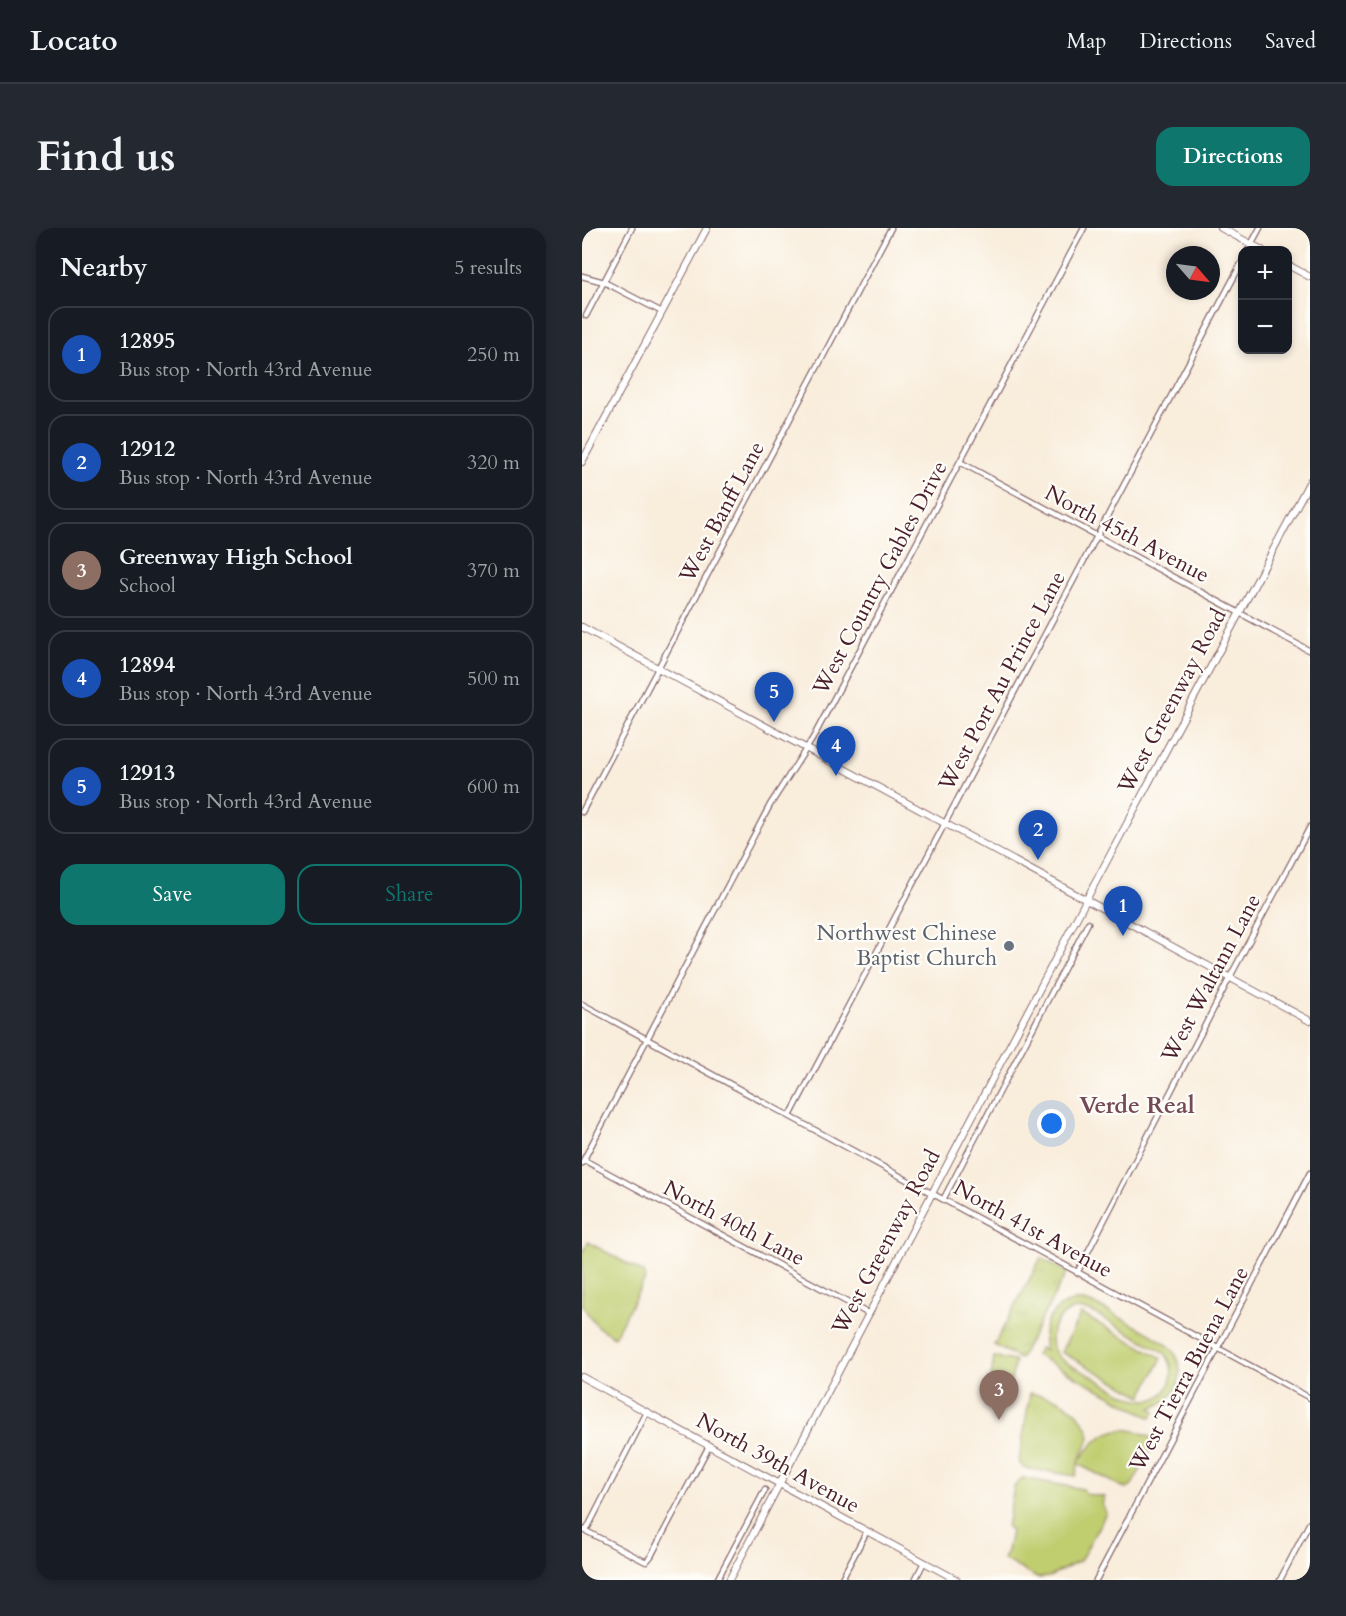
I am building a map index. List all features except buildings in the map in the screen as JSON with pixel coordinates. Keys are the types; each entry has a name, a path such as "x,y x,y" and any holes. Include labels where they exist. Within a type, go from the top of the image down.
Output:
{"main road":[{"path":"582,462 706,228"},
{"path":"1221,228 1247,246"},
{"path":"1292,268 1310,277"},
{"name":"West Greenway Road","path":"729,1580 1066,938 1310,481"},
{"path":"582,627 1310,1021"},
{"name":"North 39th Avenue","path":"584,1378 957,1580"}],"street":[{"path":"586,316 632,228"},
{"name":"West Banff Lane","path":"582,812 891,228"},
{"name":"West Country Gables Drive","path":"583,1162 770,805 807,748 1084,228"},
{"path":"1251,246 1260,228"},
{"name":"West Port Au Prince Lane","path":"790,1116 1238,270"},
{"path":"582,276 604,282 662,312"},
{"name":"North 45th Avenue","path":"960,462 1310,651"},
{"name":"West Waltann Lane","path":"1077,1273 1310,827"},
{"name":"West Greenway Road","path":"944,1198 1088,923"},
{"path":"1066,938 1078,944"},
{"name":"North 41st Avenue","path":"582,1004 1310,1398"},
{"name":"North 40th Lane","path":"583,1162 869,1314"},
{"name":"West Tierra Buena Lane","path":"1096,1580 1310,1173"},
{"path":"582,1386 584,1378"},
{"path":"647,1412 584,1530 646,1562 709,1446"},
{"path":"717,1580 765,1490"},
{"path":"1280,1580 1310,1522"},
{"path":"841,1580 867,1532"},
{"path":"728,1559 737,1563"},
{"path":"915,1580 924,1562"}],"green space":[{"path":"588,1242 644,1273 645,1279 614,1337 598,1327 582,1303 582,1254"},
{"path":"1041,1258 1067,1272 1020,1359 994,1345"},
{"path":"1084,1301 1096,1305 1147,1332 1172,1349 1180,1366 1178,1384 1167,1399 1151,1408 1155,1411 1151,1418 1036,1355 1040,1348 1045,1350 1044,1333 1049,1319 1053,1313 1066,1304","holes":["1076,1309 1090,1311 1164,1352 1170,1363 1172,1374 1163,1393 1155,1399 1134,1398 1060,1359 1051,1341 1054,1327 1069,1312"]},
{"path":"1081,1314 1162,1358 1142,1396 1061,1352"},
{"path":"994,1357 1015,1361 1011,1381 991,1378"},
{"path":"1030,1393 1057,1399 1076,1411 1087,1427 1090,1437 1078,1463 1094,1443 1112,1432 1132,1430 1156,1440 1131,1487 1126,1489 1078,1464 1076,1476 1024,1468 1019,1462"},
{"path":"1022,1478 1083,1489 1086,1494 1105,1497 1102,1504 1106,1513 1080,1561 1049,1577 1037,1578 1003,1559 1011,1531 1007,1527 1014,1487"}],"place":[{"name":"12913","path":"774,722"},
{"name":"12894","path":"836,776"},
{"name":"12912","path":"1038,860"},
{"name":"12895","path":"1123,936"},
{"name":"Northwest Chinese Baptist Church","path":"1009,946"},
{"name":"Greenway High School","path":"999,1420"}],"district":[{"name":"Verde Real","path":"1137,1105"}]}
